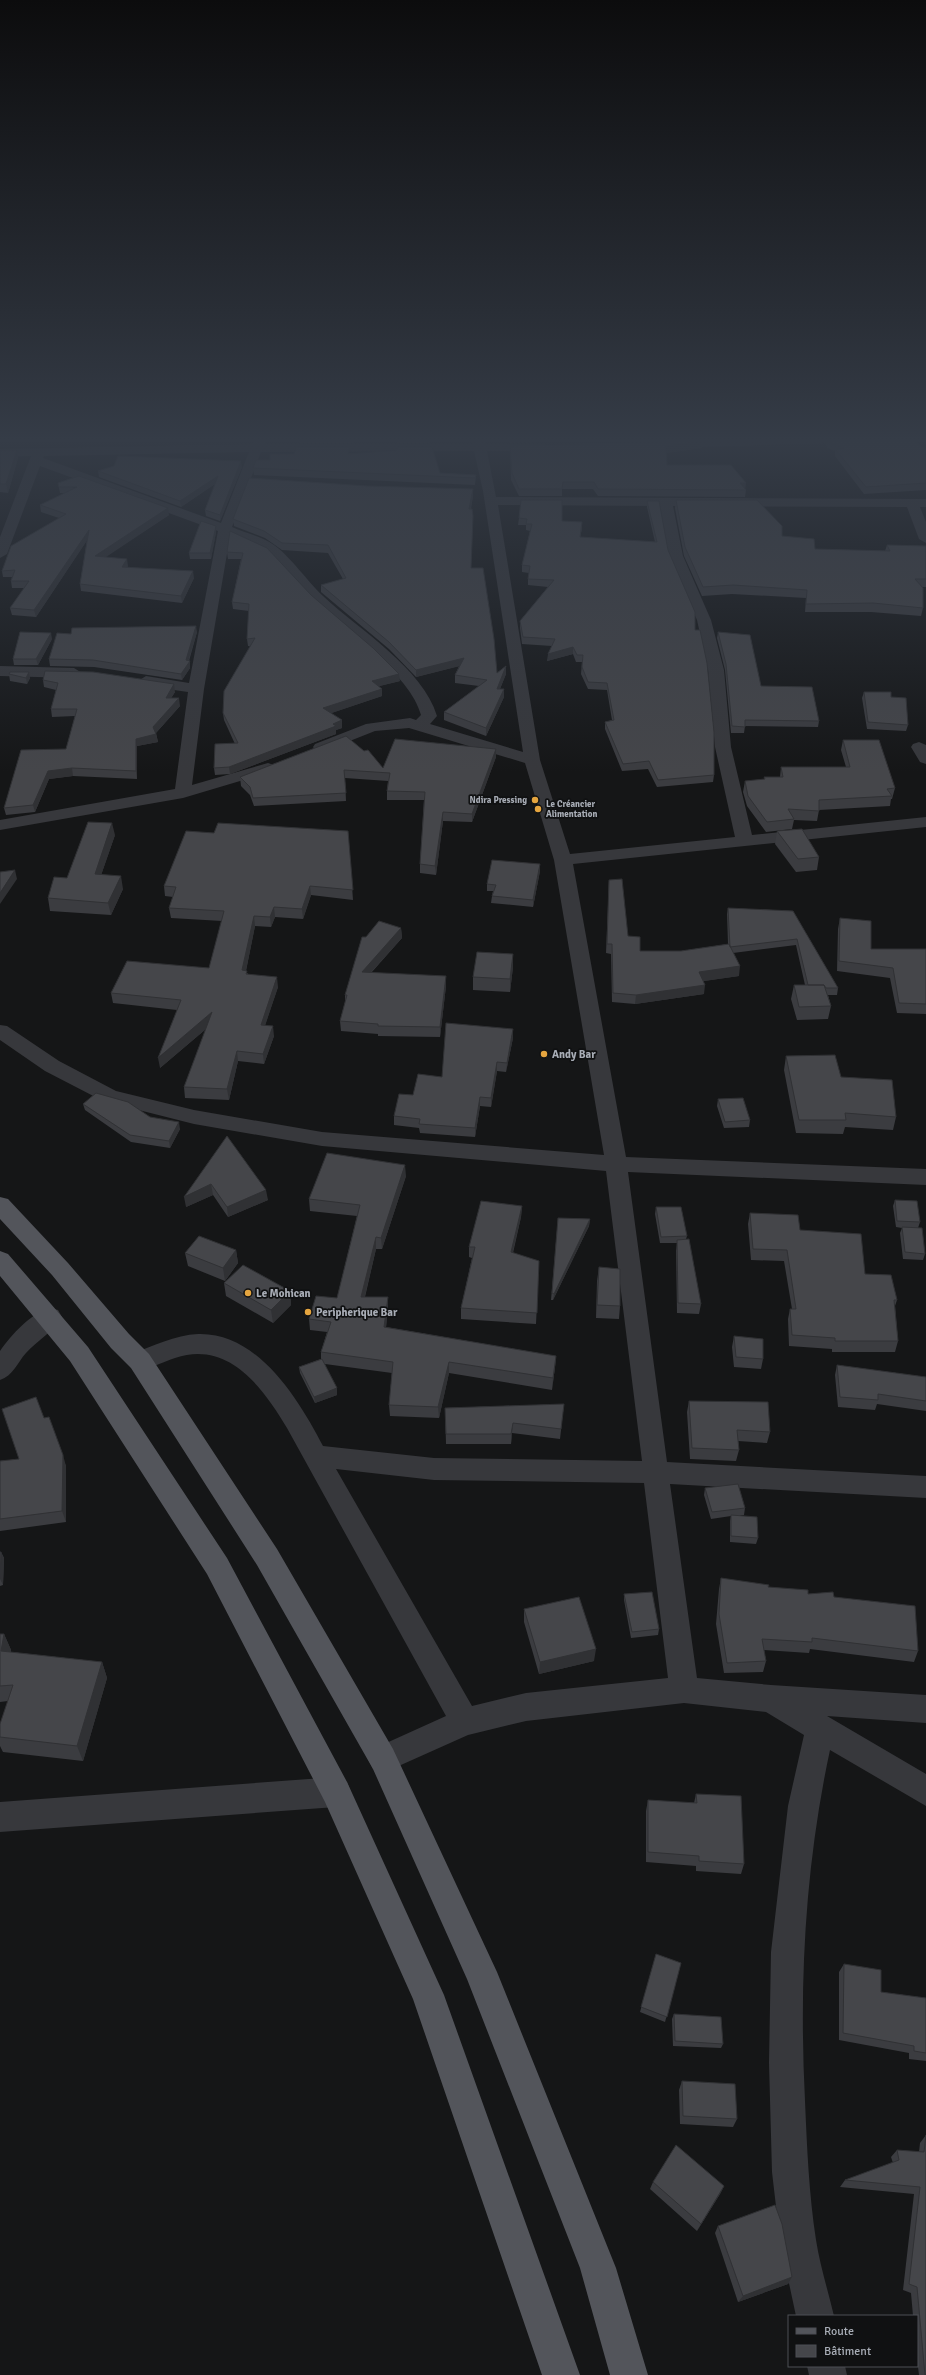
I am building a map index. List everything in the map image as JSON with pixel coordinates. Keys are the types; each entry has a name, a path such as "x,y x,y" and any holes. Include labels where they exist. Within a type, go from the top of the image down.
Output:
{"main road":[{"path":"0,1205 60,1269 120,1341 140,1361 267,1557 383,1759 481,1972 598,2268 629,2375"},
{"path":"0,1260 50,1317 79,1354 217,1566 336,1792 428,1995 561,2375"}],"street":[{"path":"183,793 196,689 221,550"},
{"path":"272,550 318,599 393,664 414,686 426,705 429,716 420,724"},
{"path":"494,550 532,760 563,860 616,1164 684,1690"},
{"path":"675,550 676,556 704,620 716,670 723,748 744,840"},
{"path":"0,671 86,673"},
{"path":"133,679 196,689"},
{"path":"310,752 372,727 410,723 420,724 532,760"},
{"path":"0,825 183,793 236,780 281,763"},
{"path":"563,860 926,822"},
{"path":"0,1031 52,1066 110,1096 194,1117 322,1139 616,1164 926,1177"},
{"path":"0,1370 12,1351 26,1335 50,1317"},
{"path":"140,1361 172,1348 206,1344 245,1358 272,1385 304,1433 315,1456 465,1722"},
{"path":"315,1456 434,1470 655,1472 926,1487"},
{"path":"383,1759 465,1722 526,1707 684,1690 771,1699 926,1709"},
{"path":"771,1699 820,1730 926,1791"},
{"path":"815,2315 797,2233 790,2172 786,2064 787,1952 803,1806 820,1730"},
{"path":"0,1817 336,1792"}],"building":[{"path":"10,550 75,550 34,610 10,608 29,581 11,581 15,570 2,571"},
{"path":"86,550 104,550 95,556 127,559 122,567 193,571 181,596 80,584"},
{"path":"190,550 211,550 210,553 189,553"},
{"path":"227,550 269,550 311,595 373,648 399,674 372,681 382,689 323,708 342,720 333,724 336,726 229,767 214,768 215,744 238,743 223,713 224,691 255,638 247,639 249,604 232,602 243,553 227,552"},
{"path":"331,550 472,550 471,568 483,568 494,639 497,673 506,666 497,689 504,689 486,728 444,712 487,680 455,675 464,658 416,670 389,642 321,585 346,578"},
{"path":"526,550 668,550 695,612 695,630 700,630 707,663 714,732 714,775 658,780 649,761 623,764 605,722 614,720 607,683 588,682 582,667 583,655 577,655 573,647 548,654 555,639 523,637 520,621 554,580 528,579 530,566 522,565"},
{"path":"686,550 926,550 926,579 915,579 923,588 923,608 873,603 806,604 807,590 733,585 703,587"},
{"path":"196,626 186,660 190,661 181,674 93,660 49,659 57,633 71,634 72,628"},
{"path":"20,632 51,633 36,659 13,659"},
{"path":"718,632 750,635 761,686 812,687 819,721 745,720 745,727 732,726 726,664"},
{"path":"45,671 93,672 174,684 166,698 179,698 153,727 156,734 136,739 136,771 72,768 48,771 33,805 4,808 21,750 66,749 77,709 51,709 58,683 43,680"},
{"path":"10,672 29,672 26,678 9,674"},
{"path":"864,692 891,692 891,697 906,698 908,725 868,722"},
{"path":"346,736 364,751 368,750 383,768 395,739 496,749 472,814 443,812 435,866 420,864 425,792 387,791 390,773 344,770 346,793 253,798 250,787 240,777"},
{"path":"843,740 879,740 895,788 887,789 892,796 819,800 819,811 788,809 794,819 767,822 748,796 745,781 765,779 764,777 783,777 781,767 850,767"},
{"path":"88,822 112,823 95,874 121,876 108,903 48,898 54,877 67,878"},
{"path":"218,823 348,831 353,890 310,886 302,909 274,907 270,917 254,916 242,970 247,971 246,974 277,977 261,1025 273,1026 263,1054 237,1051 227,1089 184,1087 212,1012 158,1058 181,1000 111,993 127,961 209,968 224,911 169,908 176,887 164,886 186,831 214,833"},
{"path":"802,829 819,857 798,859 777,831"},
{"path":"492,860 540,864 533,900 492,896 496,885 487,884"},
{"path":"15,870 0,893 0,872"},
{"path":"622,879 628,936 640,937 640,951 681,951 729,944 740,966 699,972 705,985 636,995 613,993 612,944 607,944 609,880"},
{"path":"728,908 793,911 838,988 826,988 824,985 808,985 797,939 730,947"},
{"path":"840,918 871,921 871,949 926,949 926,1004 899,1003 893,968 839,961"},
{"path":"379,921 401,928 362,972 446,976 440,1027 378,1026 378,1024 340,1021 347,995 345,995 362,937 366,937"},
{"path":"477,952 513,954 510,979 473,977"},
{"path":"794,985 824,985 831,1006 799,1007"},
{"path":"446,1023 513,1029 507,1063 497,1062 491,1098 480,1097 475,1128 419,1124 420,1119 394,1116 399,1094 413,1095 418,1074 442,1077"},
{"path":"835,1055 841,1077 892,1080 896,1117 845,1113 846,1120 799,1120 786,1056"},
{"path":"96,1093 128,1102 150,1117 179,1122 169,1141 130,1135 83,1104"},
{"path":"743,1098 750,1120 725,1122 718,1099"},
{"path":"227,1136 266,1190 227,1207 211,1184 184,1197"},
{"path":"327,1153 405,1165 381,1238 376,1237 361,1297 388,1297 384,1327 556,1356 553,1378 449,1362 438,1407 389,1405 393,1362 321,1352 331,1322 309,1319 316,1296 337,1298 360,1205 309,1199"},
{"path":"895,1200 917,1201 920,1222 897,1221"},
{"path":"481,1201 522,1206 511,1252 539,1261 537,1313 461,1308 475,1247 469,1247"},
{"path":"656,1207 681,1207 687,1236 661,1237"},
{"path":"750,1213 798,1215 800,1230 861,1234 865,1274 891,1275 897,1300 894,1300 898,1341 835,1341 835,1338 792,1335 790,1309 796,1309 787,1250 753,1249"},
{"path":"558,1218 590,1219 554,1294 552,1293"},
{"path":"902,1227 922,1228 925,1254 905,1252"},
{"path":"199,1236 236,1250 223,1268 185,1253"},
{"path":"689,1239 701,1304 678,1303 677,1240"},
{"path":"243,1265 290,1291 271,1310 224,1283"},
{"path":"599,1267 620,1269 620,1306 597,1305"},
{"path":"734,1336 763,1339 763,1359 736,1357"},
{"path":"322,1359 337,1388 314,1397 299,1367"},
{"path":"837,1365 926,1377 926,1401 878,1394 878,1400 840,1397"},
{"path":"36,1397 44,1418 49,1417 63,1455 62,1511 0,1519 0,1461 19,1459 2,1409"},
{"path":"689,1401 768,1402 770,1432 737,1430 739,1450 692,1448"},
{"path":"564,1404 561,1429 513,1423 511,1434 446,1434 445,1408"},
{"path":"738,1484 745,1508 712,1512 705,1488"},
{"path":"731,1515 757,1517 758,1538 731,1536"},
{"path":"0,1552 1,1552 0,1579"},
{"path":"721,1578 769,1585 768,1587 808,1590 808,1594 833,1592 834,1597 915,1606 918,1651 812,1638 812,1642 762,1639 766,1661 727,1663 719,1614"},
{"path":"652,1592 659,1629 632,1632 624,1594"},
{"path":"579,1597 596,1649 540,1662 524,1609"},
{"path":"0,1634 4,1634 1,1651 102,1662 77,1746 0,1737 0,1724 13,1685 0,1686"},
{"path":"696,1794 741,1796 744,1864 699,1861 699,1856 648,1852 648,1800 697,1803"},
{"path":"656,1954 681,1963 667,2017 641,2007"},
{"path":"844,1964 881,1970 881,1992 926,1998 926,2053 914,2051 914,2046 843,2033"},
{"path":"674,2014 721,2017 723,2044 675,2041"},
{"path":"682,2081 735,2084 737,2119 683,2116"},
{"path":"926,2135 925,2375 917,2287 909,2284 920,2187 845,2180 899,2160 897,2150 924,2152"},
{"path":"676,2145 724,2186 701,2224 653,2182"},
{"path":"775,2205 782,2224 792,2277 743,2296 718,2226"}],"place":[{"name":"Ndira Pressing","path":"535,800"},
{"name":"Le Créancier Alimentation","path":"538,809"},
{"name":"Andy Bar","path":"544,1054"},
{"name":"Le Mohican","path":"248,1293"},
{"name":"Peripherique Bar","path":"308,1312"}]}
